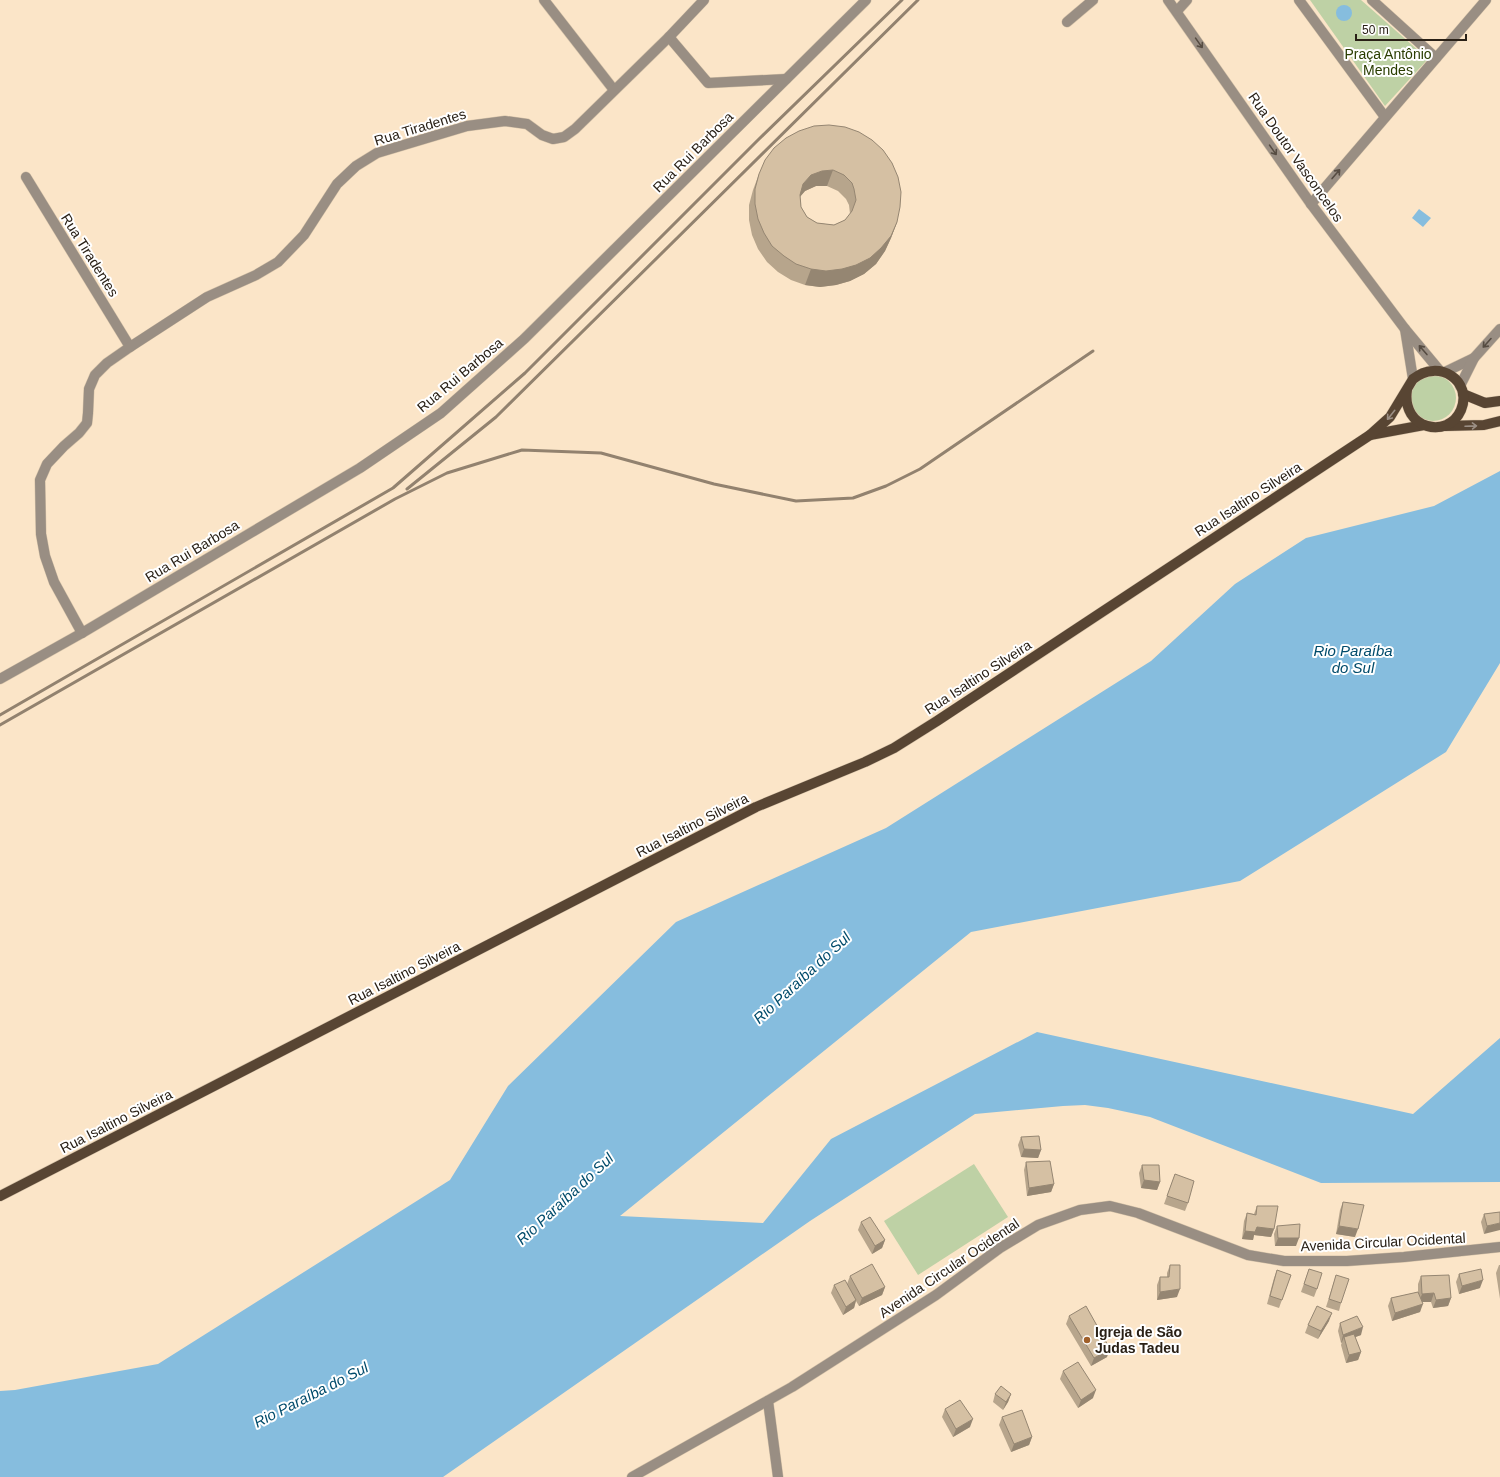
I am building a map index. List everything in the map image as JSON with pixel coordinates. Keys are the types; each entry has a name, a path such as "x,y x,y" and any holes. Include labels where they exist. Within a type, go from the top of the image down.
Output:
{"main road":[{"path":"1370,435 1390,417 1413,379 1426,371 1443,371 1456,380 1462,390 1463,403 1456,418 1449,424 1441,426"},
{"path":"1407,390 1407,407 1410,415 1416,421 1424,425 1432,427 1484,425 1500,421"},
{"path":"1462,390 1485,402 1500,401"},
{"path":"1370,435 1424,425"},
{"name":"Rua Isaltino Silveira","path":"0,1196 756,807 865,762 894,748 937,722 1370,435"}],"street":[{"path":"545,0 614,90"},
{"name":"Rua Tiradentes","path":"82,633 54,582 45,556 41,534 40,480 46,464 79,433 86,423 89,389 95,375 106,363 208,297 256,275 278,262 304,234 337,184 356,166 377,153 467,126 505,121 526,124 542,136 553,139 564,137 575,129 669,37 704,0"},
{"name":"Rua Rui Barbosa","path":"0,678 82,633 360,468 440,413 524,339 866,0"},
{"path":"1066,22 1094,0"},
{"name":"Rua Doutor Vasconcelos","path":"1168,0 1311,204 1405,329 1443,371"},
{"path":"1177,11 1187,0"},
{"path":"1299,0 1385,117"},
{"path":"1372,0 1436,58"},
{"path":"1311,204 1486,0"},
{"path":"669,37 708,83 786,79"},
{"name":"Rua Tiradentes","path":"26,178 130,347"},
{"path":"1462,390 1474,358 1500,328"},
{"name":"Rua Doutor Vasconcelos","path":"1405,329 1413,379"},
{"path":"1443,371 1474,358"},
{"name":"Avenida Circular Ocidental","path":"632,1477 792,1387 936,1295 1000,1248 1038,1225 1080,1210 1110,1206 1138,1213 1248,1255 1284,1261 1347,1261 1404,1257 1500,1247"},
{"path":"768,1401 778,1477"}],"green space":[{"name":"Praça Antônio Mendes","path":"1310,0 1361,0 1428,59 1385,106"},
{"path":"1433,375 1446,379 1452,385 1456,398 1452,411 1446,417 1433,421 1420,417 1414,411 1410,398 1414,385 1420,379"},
{"path":"974,1164 1008,1217 918,1275 884,1221"}],"water":[{"path":"1344,5 1350,7 1352,13 1350,19 1344,21 1338,19 1336,13 1338,7"},
{"path":"1419,209 1431,218 1423,227 1412,218"},
{"name":"Rio Paraíba do Sul","path":"1500,471 1500,663 1446,752 1240,881 971,932 620,1216 763,1223 831,1139 1037,1032 1413,1114 1500,1038 1500,1182 1321,1183 1150,1117 1108,1108 1085,1105 975,1114 810,1221 443,1477 0,1477 0,1391 15,1390 158,1364 450,1180 508,1086 676,922 886,828 1151,661 1235,584 1306,538 1434,506"}],"building":[{"path":"829,125 845,127 859,132 872,140 883,150 892,163 898,177 901,192 897,222 891,236 870,258 856,265 842,269 826,271 811,269 796,264 784,256 772,246 764,233 758,219 755,204 755,189 759,174 765,160 774,148 786,138 799,131 814,126","holes":["833,170 844,175 852,183 856,200 852,211 845,220 834,225 817,223 807,217 801,207 800,195 803,184 811,175 822,171"]},
{"path":"1039,1136 1041,1150 1024,1149 1021,1137"},
{"path":"1050,1161 1054,1184 1029,1188 1026,1162"},
{"path":"1142,1165 1159,1165 1160,1182 1144,1180"},
{"path":"1175,1174 1194,1181 1188,1203 1167,1196"},
{"path":"1343,1202 1364,1205 1358,1229 1339,1226"},
{"path":"1257,1206 1278,1206 1274,1229 1257,1227 1255,1232 1245,1231 1247,1213 1256,1215"},
{"path":"1500,1212 1500,1223 1487,1226 1484,1214"},
{"path":"870,1217 885,1240 875,1246 861,1222"},
{"path":"1300,1224 1299,1238 1278,1238 1277,1226"},
{"path":"872,1264 885,1287 862,1298 850,1276"},
{"path":"1170,1265 1180,1265 1180,1289 1160,1292 1160,1277 1169,1277"},
{"path":"1309,1269 1322,1273 1317,1289 1304,1284"},
{"path":"1481,1269 1483,1280 1462,1286 1459,1274"},
{"path":"1277,1270 1291,1275 1282,1300 1270,1296"},
{"path":"1336,1275 1349,1279 1341,1303 1329,1299"},
{"path":"1449,1275 1451,1298 1436,1300 1434,1293 1422,1294 1421,1276"},
{"path":"845,1280 856,1300 846,1307 834,1285"},
{"path":"1418,1292 1423,1304 1395,1313 1391,1298"},
{"path":"1086,1306 1110,1349 1094,1358 1069,1316"},
{"path":"1317,1306 1332,1313 1321,1331 1308,1325"},
{"path":"1357,1316 1363,1327 1343,1335 1340,1323"},
{"path":"1354,1334 1361,1352 1349,1355 1344,1337"},
{"path":"1078,1362 1096,1390 1081,1400 1063,1371"},
{"path":"1001,1386 1011,1394 1006,1402 995,1394"},
{"path":"960,1400 973,1419 956,1429 945,1409"},
{"path":"1022,1410 1032,1437 1014,1444 1002,1417"}],"railway":[{"path":"0,715 393,488 525,373 758,140 902,0"},
{"path":"407,489 496,417 918,0"},
{"path":"0,725 395,499 447,473 522,450 601,453 714,484 796,501 853,498 886,486 920,469 1093,351"}],"place":[{"name":"Igreja de São Judas Tadeu","path":"1087,1340"}]}
